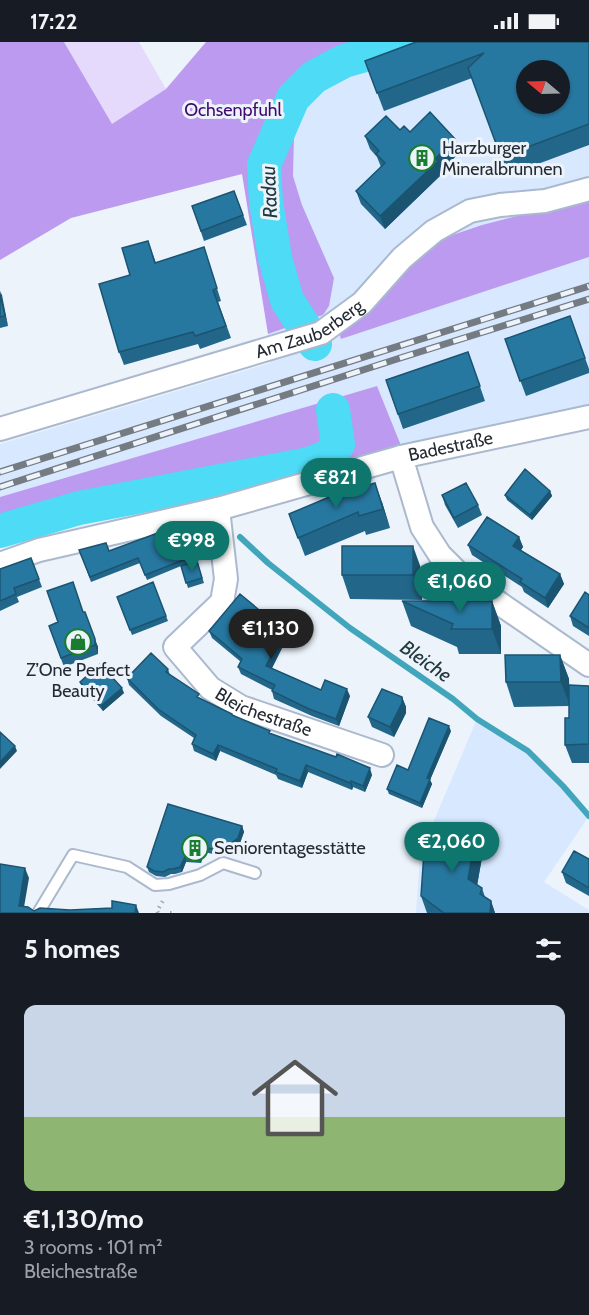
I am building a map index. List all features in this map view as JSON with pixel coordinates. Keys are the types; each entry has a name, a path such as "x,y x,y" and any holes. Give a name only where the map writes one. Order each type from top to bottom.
{"street":[{"name":"Am Zauberberg","path":"0,429 321,333 362,303 402,258 434,231 470,212 500,205 545,201 589,189"},
{"name":"Badestraße","path":"0,564 39,550 218,509 401,457 589,417"},
{"path":"401,457 422,527 440,555 464,579 589,665"},
{"name":"Bleichestraße","path":"218,509 226,579 222,602 175,647 210,688 241,707 382,755"}],"lane":[{"path":"38,913 73,855 127,867 155,885 169,884 224,863 255,873"}],"shaded area":[{"path":"64,42 139,42 166,89 112,125"},
{"path":"402,42 589,42 589,197 482,225 341,339 589,257 589,404 402,448 377,386 0,497 0,444 270,363 268,334 323,315 334,278 302,205 293,176 294,137 299,116 312,96 388,57"},
{"path":"477,719 528,751 589,816 544,882 589,910 588,913 416,913 420,854"}],"green space":[{"name":"Ochsenpfuhl","path":"0,42 64,42 112,124 166,89 206,42 402,42 388,57 312,96 299,116 294,137 293,176 302,205 334,278 329,306 323,315 268,334 242,174 71,218 0,260"},
{"path":"589,197 589,257 341,339 341,332 432,242 482,225"},
{"path":"377,386 402,448 50,525 0,542 0,497"}],"building":[{"path":"416,42 589,42 589,124 501,157 468,68 484,53 377,93 365,61"},
{"path":"430,112 455,139 435,159 438,161 380,216 356,191 385,163 376,154 379,151 365,136 386,116 400,130 404,126 410,132"},
{"path":"234,191 243,215 201,231 192,206"},
{"path":"148,241 155,263 204,247 217,288 213,290 226,326 195,336 193,332 119,352 99,284 130,275 122,248"},
{"path":"0,294 5,316 0,317"},
{"path":"570,316 585,358 520,381 505,339"},
{"path":"468,352 480,386 398,414 386,380"},
{"path":"525,469 550,491 530,515 505,495"},
{"path":"375,483 383,509 359,516 358,512 298,538 289,514 327,498"},
{"path":"466,483 478,505 454,518 442,495"},
{"path":"487,517 519,537 513,546 560,574 545,598 520,582 522,579 468,545"},
{"path":"174,527 186,559 145,575 138,558 90,577 79,550 106,543 109,551"},
{"path":"342,546 413,546 413,575 342,575"},
{"path":"31,558 39,579 14,588 16,594 0,601 0,569"},
{"path":"197,561 202,578 186,583 181,566"},
{"path":"73,582 95,639 95,645 61,658 49,626 58,622 47,591"},
{"path":"153,582 166,616 130,630 117,597"},
{"path":"585,592 589,595 589,628 570,616"},
{"path":"240,594 258,609 247,622 280,639 266,666 321,690 325,680 347,689 336,719 272,691 275,685 238,667 242,659 209,631"},
{"path":"402,601 492,601 492,629 451,629 453,624"},
{"path":"151,653 168,669 166,672 199,694 197,697 270,731 269,733 336,757 337,754 370,768 363,786 306,765 300,781 218,745 213,754 192,744 196,735 158,709 127,678"},
{"path":"505,655 560,655 561,682 506,682"},
{"path":"100,664 122,688 101,706 80,682"},
{"path":"569,685 589,686 589,744 565,745 565,718 569,718"},
{"path":"382,689 402,697 402,703 390,727 368,717"},
{"path":"429,718 449,726 427,778 430,779 420,803 387,789 397,765 408,770"},
{"path":"0,732 15,746 0,762"},
{"name":"Seniorentagesstätte","path":"168,804 242,826 238,838 220,851 203,847 199,858 185,857 180,867 163,872 154,871 147,867"},
{"path":"454,826 476,834 468,879 482,888 480,894 491,901 490,913 444,913 421,896 425,837"},
{"path":"574,851 589,859 589,888 562,872"},
{"path":"0,864 25,868 19,906 28,907 34,911 40,908 70,910 112,908 112,901 136,905 135,913 0,913"}],"waterway":[{"name":"Radau","path":"315,344 287,300 275,258 266,202 264,165 293,98 314,77 344,61 412,42"},
{"name":"Radau","path":"0,531 79,508 309,464 329,456 338,444 333,410"},
{"name":"Bleiche","path":"240,537 268,563 350,628 453,699 477,719 528,751 589,816"}],"railway":[{"path":"0,472 589,286"},
{"path":"0,487 589,299"}],"place":[{"name":"Harzburger Mineralbrunnen","path":"422,158"},
{"name":"Z’One Perfect Beauty","path":"78,642"},
{"name":"Seniorentagesstätte","path":"195,848"}]}
